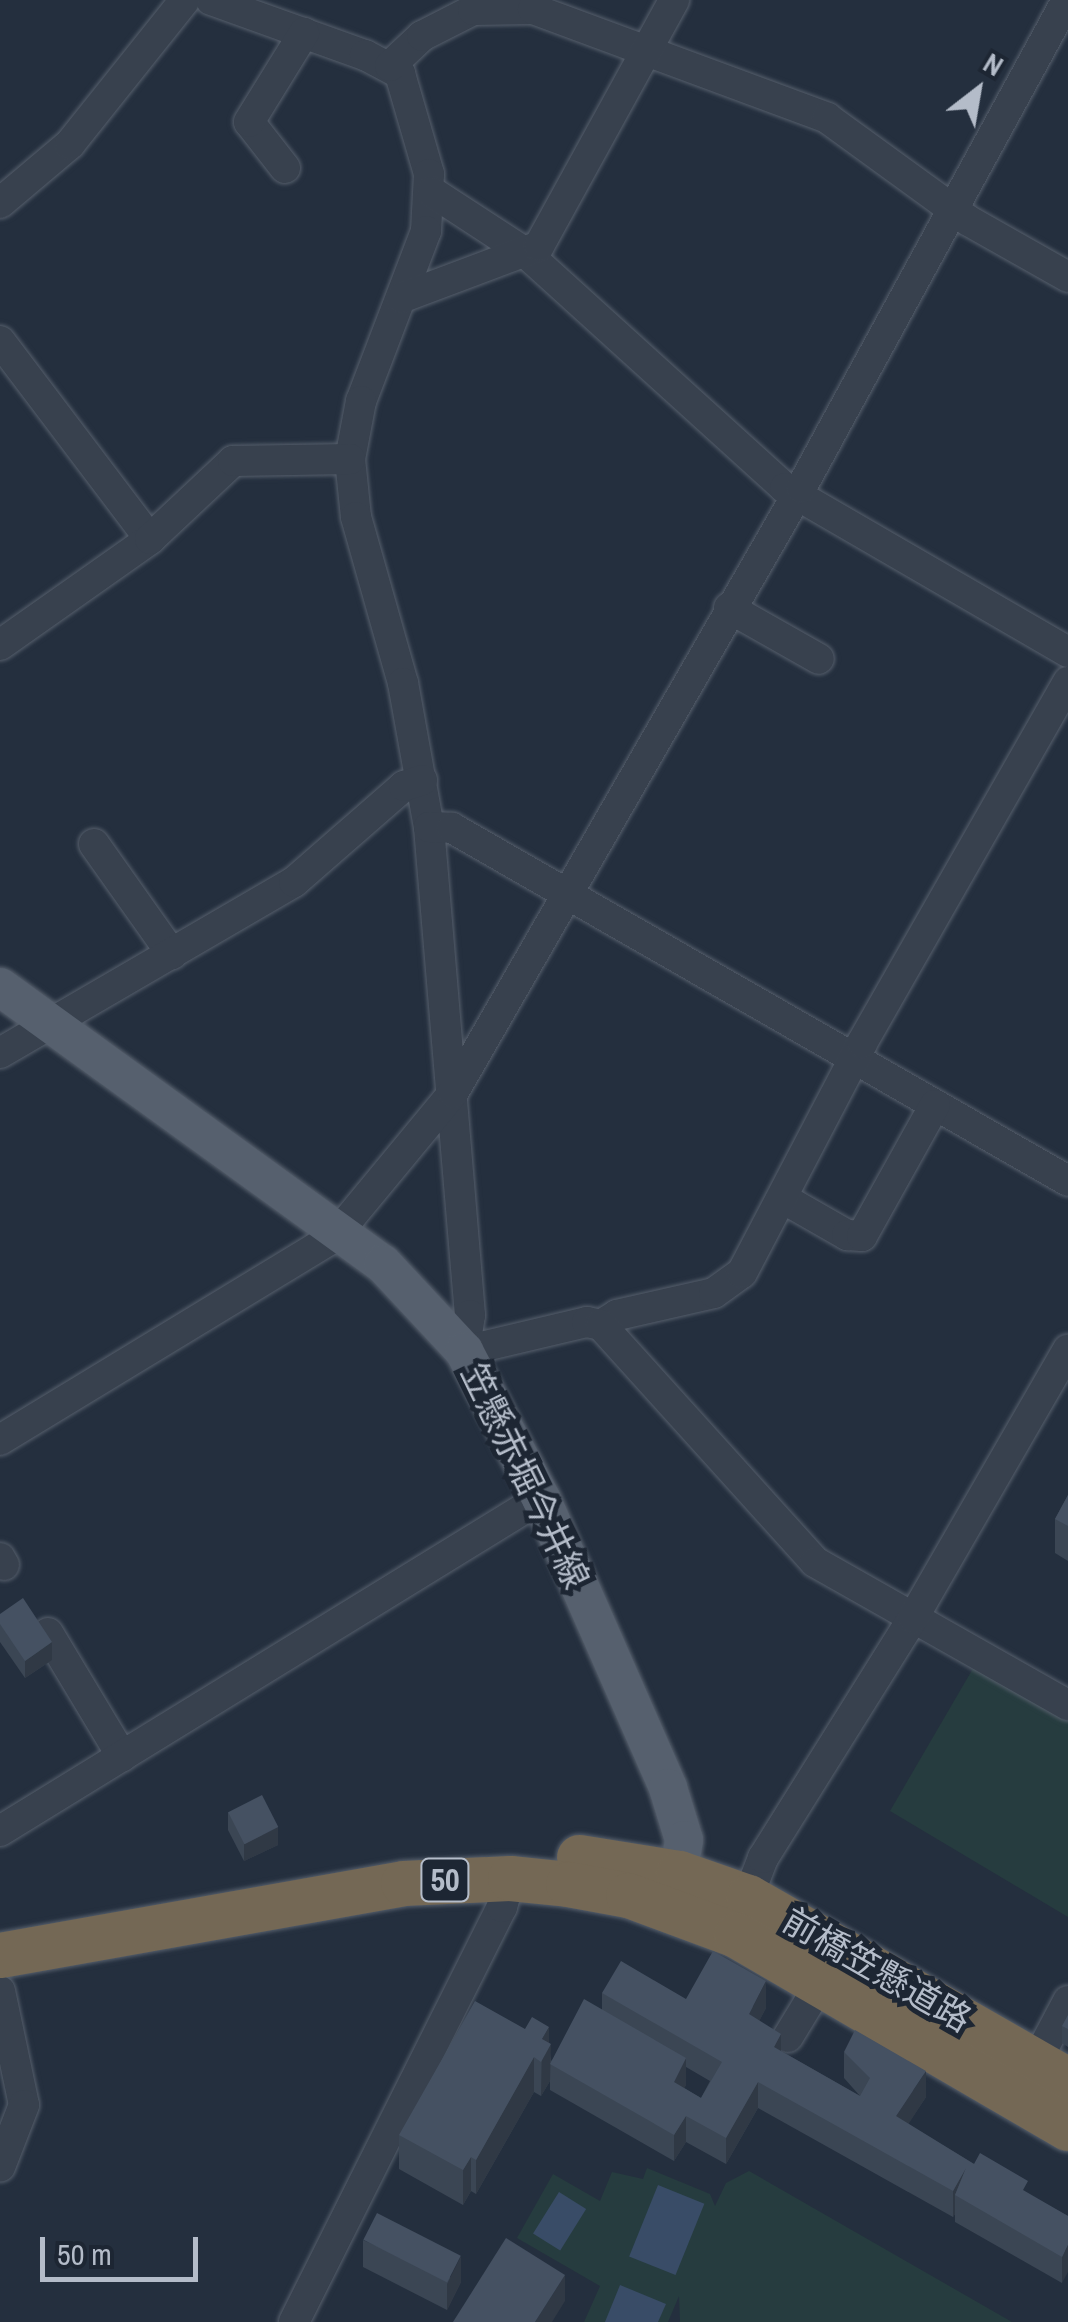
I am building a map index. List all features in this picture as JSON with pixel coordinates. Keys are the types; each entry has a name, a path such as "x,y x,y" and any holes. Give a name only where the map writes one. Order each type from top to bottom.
{"highway":[{"name":"50","path":"179,1920 296,1883 418,1856 575,1856 680,1872"},
{"name":"前橋笠懸道路","path":"680,1872 748,1897 1050,2070"},
{"name":"50","path":"0,1955 403,1883 510,1878 628,1895"},
{"name":"前橋笠懸道路","path":"628,1895 708,1922 822,1981 1068,2128"}],"main road":[{"name":"笠懸赤堀今井線","path":"0,986 340,1230 405,1284 464,1351 541,1498 668,1788 684,1840 680,1872"},
{"path":"628,1895 658,1889 680,1872 686,1893 702,1908 826,1972 916,2027 947,2057"}],"street":[{"path":"0,203 70,144 185,0"},
{"path":"210,0 390,66 406,82 432,192 426,231 361,401 350,459 356,517 404,684 429,827 470,1315 464,1351 586,1322 601,1325 730,1286 784,1200 855,1060 1068,682"},
{"path":"402,298 527,254 539,246 674,0"},
{"path":"0,1440 340,1230 453,1094 796,495 955,212 1068,0"},
{"path":"390,66 422,36 492,6 534,9 827,118 955,212 1068,277"},
{"path":"285,168 249,122 304,33"},
{"path":"432,192 527,254 796,495 1068,652"},
{"path":"0,342 150,539"},
{"path":"0,646 150,539 240,458 350,459"},
{"path":"729,608 819,659"},
{"path":"0,1054 294,882 404,786 422,780"},
{"path":"429,827 452,828 1068,1181"},
{"path":"94,844 172,954"},
{"path":"784,1200 847,1236 862,1236 935,1105"},
{"path":"601,1325 815,1562 1068,1705"},
{"path":"748,1897 763,1858 913,1618 1068,1349"},
{"path":"0,1831 541,1498"},
{"path":"48,1633 122,1756"},
{"path":"294,2322 502,1907 510,1878"},
{"path":"788,2036 822,1981"},
{"path":"0,1991 24,2104 0,2168"},
{"path":"1068,2001 1050,2070 1027,2076 1034,2096 1068,2116"}],"green space":[{"path":"975,1665 1068,1718 1068,1917 890,1811"},
{"path":"647,2168 710,2194 715,2206 726,2183 749,2171 1012,2322 680,2322 679,2296 668,2322 584,2322 600,2286 517,2238 553,2174 600,2201 612,2172 643,2179"}],"water":[{"path":"658,2185 704,2204 676,2275 629,2256"},
{"path":"559,2192 586,2209 560,2251 533,2234"},
{"path":"620,2285 666,2304 658,2322 605,2322"}],"building":[{"path":"1068,1495 1068,1526 1055,1519"},
{"path":"23,1598 52,1642 25,1661 0,1624 0,1614"},
{"path":"262,1795 278,1827 244,1844 228,1812"},
{"path":"713,1951 766,1981 749,2014 781,2034 774,2047 860,2096 870,2078 844,2052 855,2030 926,2071 896,2116 974,2164 980,2153 1028,2181 1023,2190 1068,2216 1068,2245 1062,2257 955,2195 966,2168 953,2191 758,2082 726,2138 686,2116 674,2135 550,2064 584,1999 686,2058 674,2082 701,2098 722,2062 602,1993 621,1961 686,1999"},
{"path":"475,2001 525,2029 532,2017 549,2027 542,2039 551,2044 541,2062 534,2057 476,2160 471,2157 463,2170 399,2135"},
{"path":"377,2213 461,2256 447,2282 363,2240"},
{"path":"506,2238 565,2275 535,2322 453,2322"}]}
